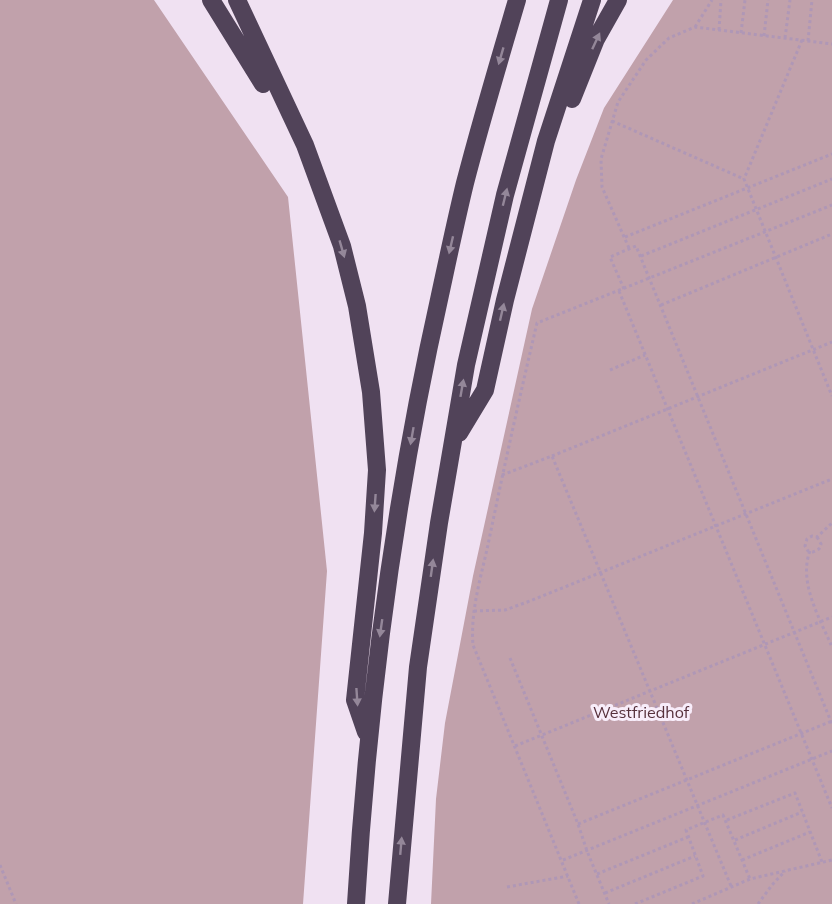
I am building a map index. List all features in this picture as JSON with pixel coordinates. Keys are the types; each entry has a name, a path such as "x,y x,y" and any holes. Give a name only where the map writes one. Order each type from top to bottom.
{"highway":[{"path":"211,0 259,74 322,194"},
{"path":"237,0 305,145 342,246 357,306 371,392 377,470 373,533 355,700 368,739"},
{"path":"356,904 375,667 397,518 426,358 465,184 517,0"},
{"path":"398,904 418,667 439,523 466,365 505,195 559,0"},
{"path":"453,445 485,390 505,300 546,141 592,0"},
{"path":"534,192 557,142 596,39 618,0"}],"path":[{"path":"695,27 712,0"},
{"path":"719,30 721,0"},
{"path":"741,33 745,0"},
{"path":"764,36 768,0"},
{"path":"785,38 790,0"},
{"path":"808,41 812,0"},
{"path":"630,248 602,187 601,159 618,102 646,60 669,38 695,27 832,44"},
{"path":"802,40 744,179 832,396"},
{"path":"612,121 744,179"},
{"path":"625,237 832,154"},
{"path":"641,256 832,178"},
{"path":"579,904 473,645 474,611 537,323 832,205"},
{"path":"661,305 832,234"},
{"path":"578,824 832,722 636,246 610,257 624,289"},
{"path":"619,291 832,808"},
{"path":"502,475 832,342"},
{"path":"610,370 645,355"},
{"path":"552,456 731,886"},
{"path":"474,611 505,610 832,478"},
{"path":"817,537 820,547 816,552 810,551 805,546 805,541 809,537 817,537 832,523"},
{"path":"810,551 805,571 821,621 832,646"},
{"path":"515,746 832,617"},
{"path":"510,658 609,904"},
{"path":"562,860 832,751"},
{"path":"727,820 795,793 822,862"},
{"path":"735,840 802,813"},
{"path":"635,904 703,876 686,830 723,815 750,879"},
{"path":"742,860 810,832"},
{"path":"597,874 688,837"},
{"path":"604,893 695,856"},
{"path":"692,904 750,879 832,860"},
{"path":"0,865 16,904"},
{"path":"758,904 787,869"},
{"path":"507,887 568,876"}],"green space":[{"path":"0,0 154,0 288,197 327,571 303,904 0,904"},
{"name":"Westfriedhof","path":"673,0 832,0 832,904 431,904 436,799 445,723 473,576 532,309 576,180 604,108"}]}
